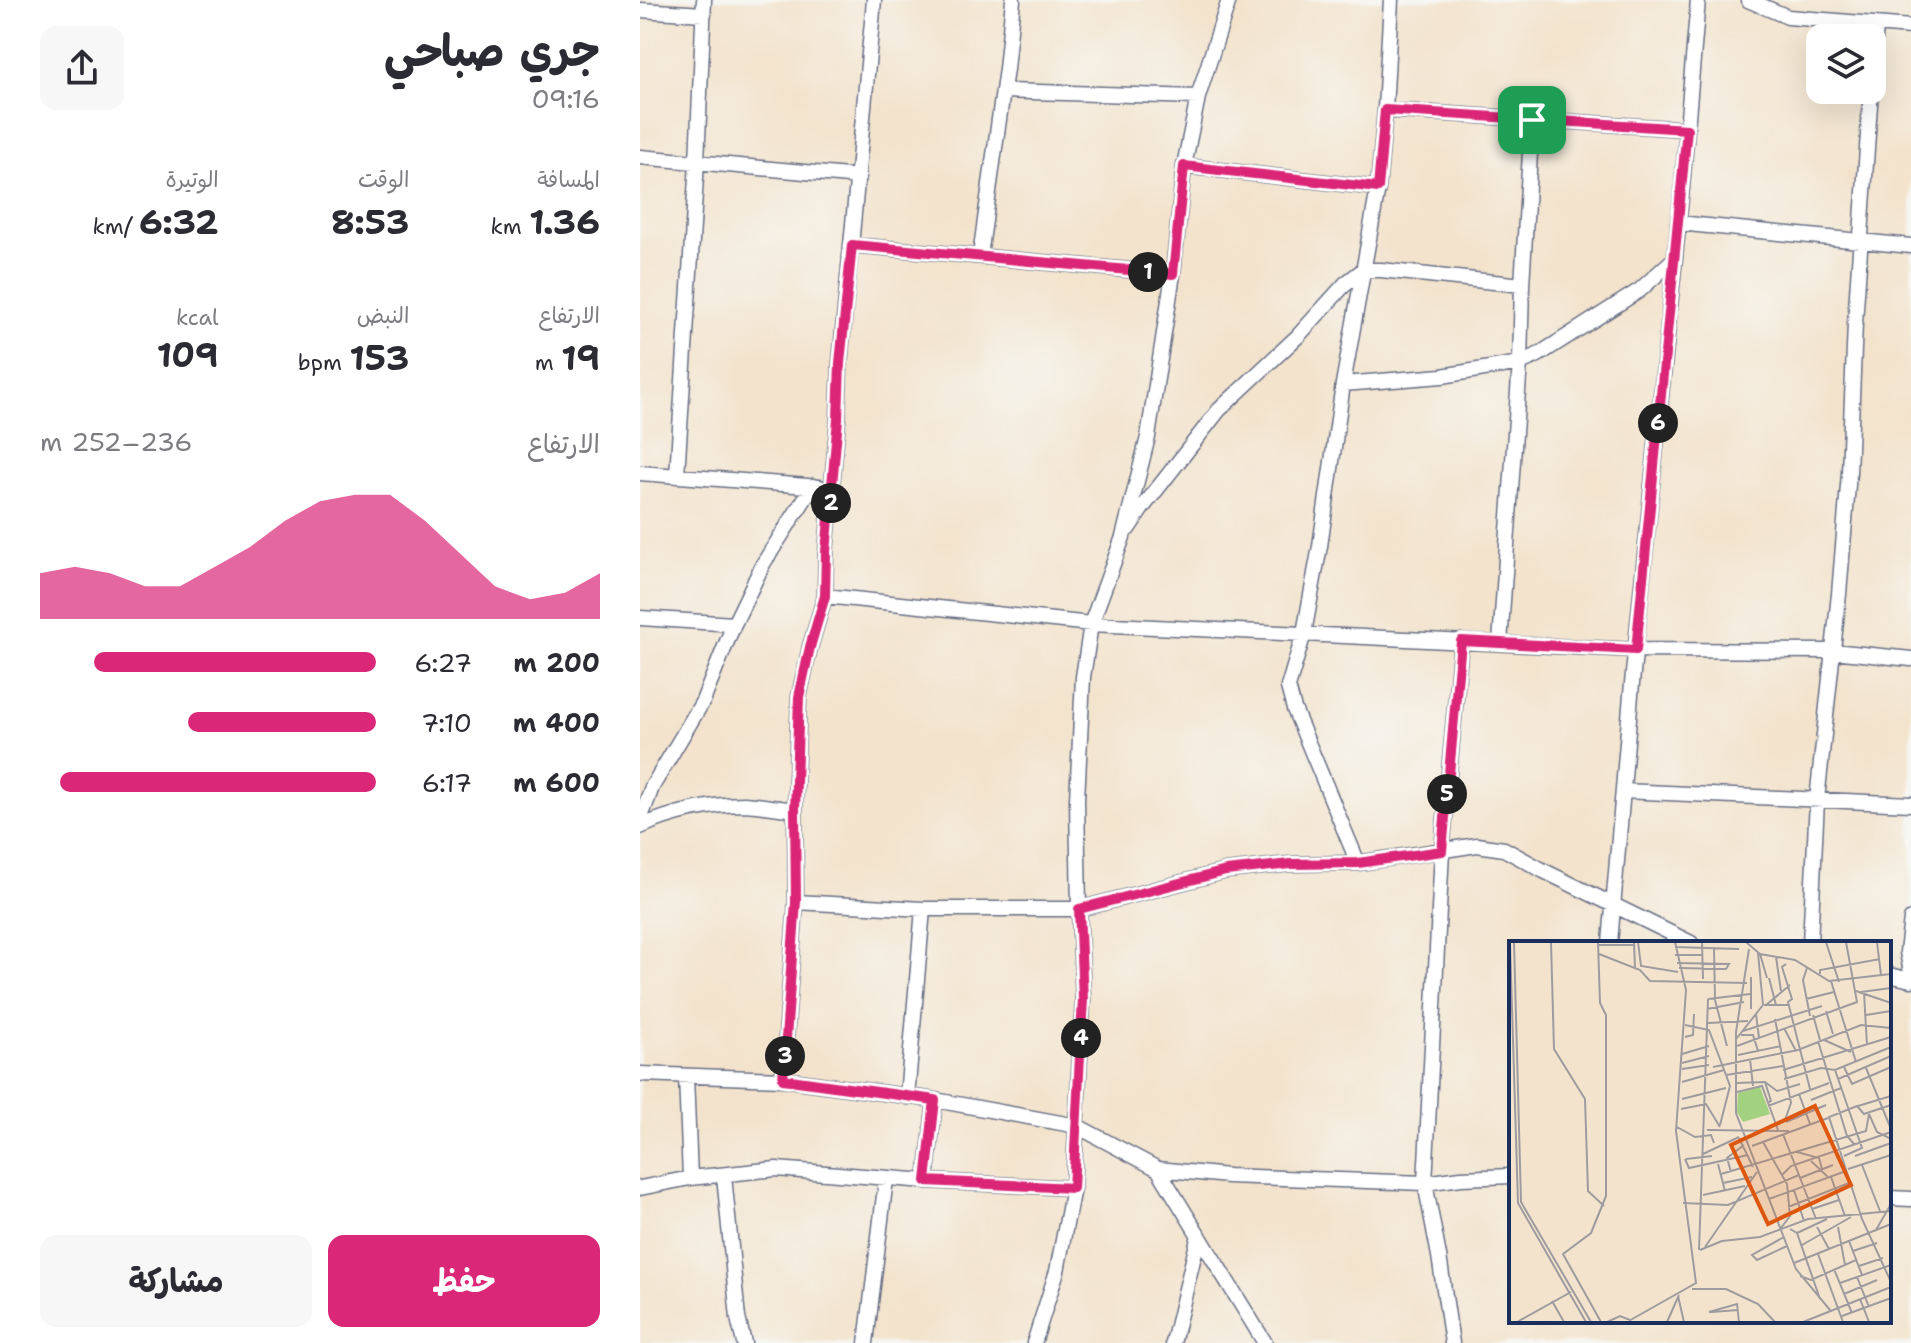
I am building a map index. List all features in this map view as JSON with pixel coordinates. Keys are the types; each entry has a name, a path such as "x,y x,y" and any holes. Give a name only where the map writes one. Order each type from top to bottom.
{"street":[{"path":"783,1079 796,902 799,697 825,596 840,363 874,0"},
{"path":"980,256 1013,0"},
{"path":"1034,1343 1057,1271 1073,1188 1083,999 1077,800 1083,677 1091,624 1123,537 1148,437 1173,274 1184,166 1198,97 1229,0"},
{"path":"1358,863 1294,709 1288,687 1304,633 1320,546 1343,384 1378,188 1391,0"},
{"path":"1610,941 1698,0"},
{"path":"1748,0 1788,17 1865,24"},
{"path":"640,10 704,7 677,475"},
{"path":"1886,26 1911,27"},
{"path":"1003,91 1198,97"},
{"path":"1810,941 1817,800 1849,473 1855,323 1870,104"},
{"path":"1385,110 1687,129"},
{"path":"1500,643 1520,363 1532,120"},
{"path":"640,157 859,177"},
{"path":"1184,166 1378,188"},
{"path":"1678,223 1911,246"},
{"path":"852,245 1173,274"},
{"path":"1343,384 1442,376 1520,363 1538,355 1640,290 1675,258"},
{"path":"1123,537 1219,410 1298,336 1346,283 1363,270 1522,285"},
{"path":"643,470 832,487"},
{"path":"640,820 652,787 703,701 734,624 763,564 813,486"},
{"path":"825,596 1091,624 1636,650 1833,651 1911,659"},
{"path":"640,618 734,624"},
{"path":"1452,1343 1425,1183 1442,851 1461,641"},
{"path":"1623,791 1911,804"},
{"path":"640,827 690,811 744,804 795,810"},
{"path":"796,902 923,909 1079,909 1226,871 1290,864 1358,863 1477,845 1504,849 1687,941"},
{"path":"907,1097 923,909"},
{"path":"1911,919 1907,952 1911,972"},
{"path":"1891,975 1911,980"},
{"path":"640,1074 783,1079 935,1100 1077,1126 1158,1169 1228,1176 1425,1183 1509,1176"},
{"path":"686,1076 690,1178"},
{"path":"926,1181 935,1100"},
{"path":"640,1188 690,1178 776,1169 886,1179 1073,1188"},
{"path":"1158,1169 1265,1343"},
{"path":"724,1176 738,1318 744,1343"},
{"path":"867,1343 886,1179"},
{"path":"1891,1198 1911,1199"},
{"path":"1173,1343 1199,1235"}],"route":[{"path":"1385,110 1532,120 1687,129 1636,650 1461,641 1442,851 1358,863 1290,864 1226,871 1079,909 1083,999 1073,1188 926,1181 935,1100 783,1079 796,902 799,697 825,596 840,363 852,245 1173,274 1184,166 1378,188 1385,110"}]}
